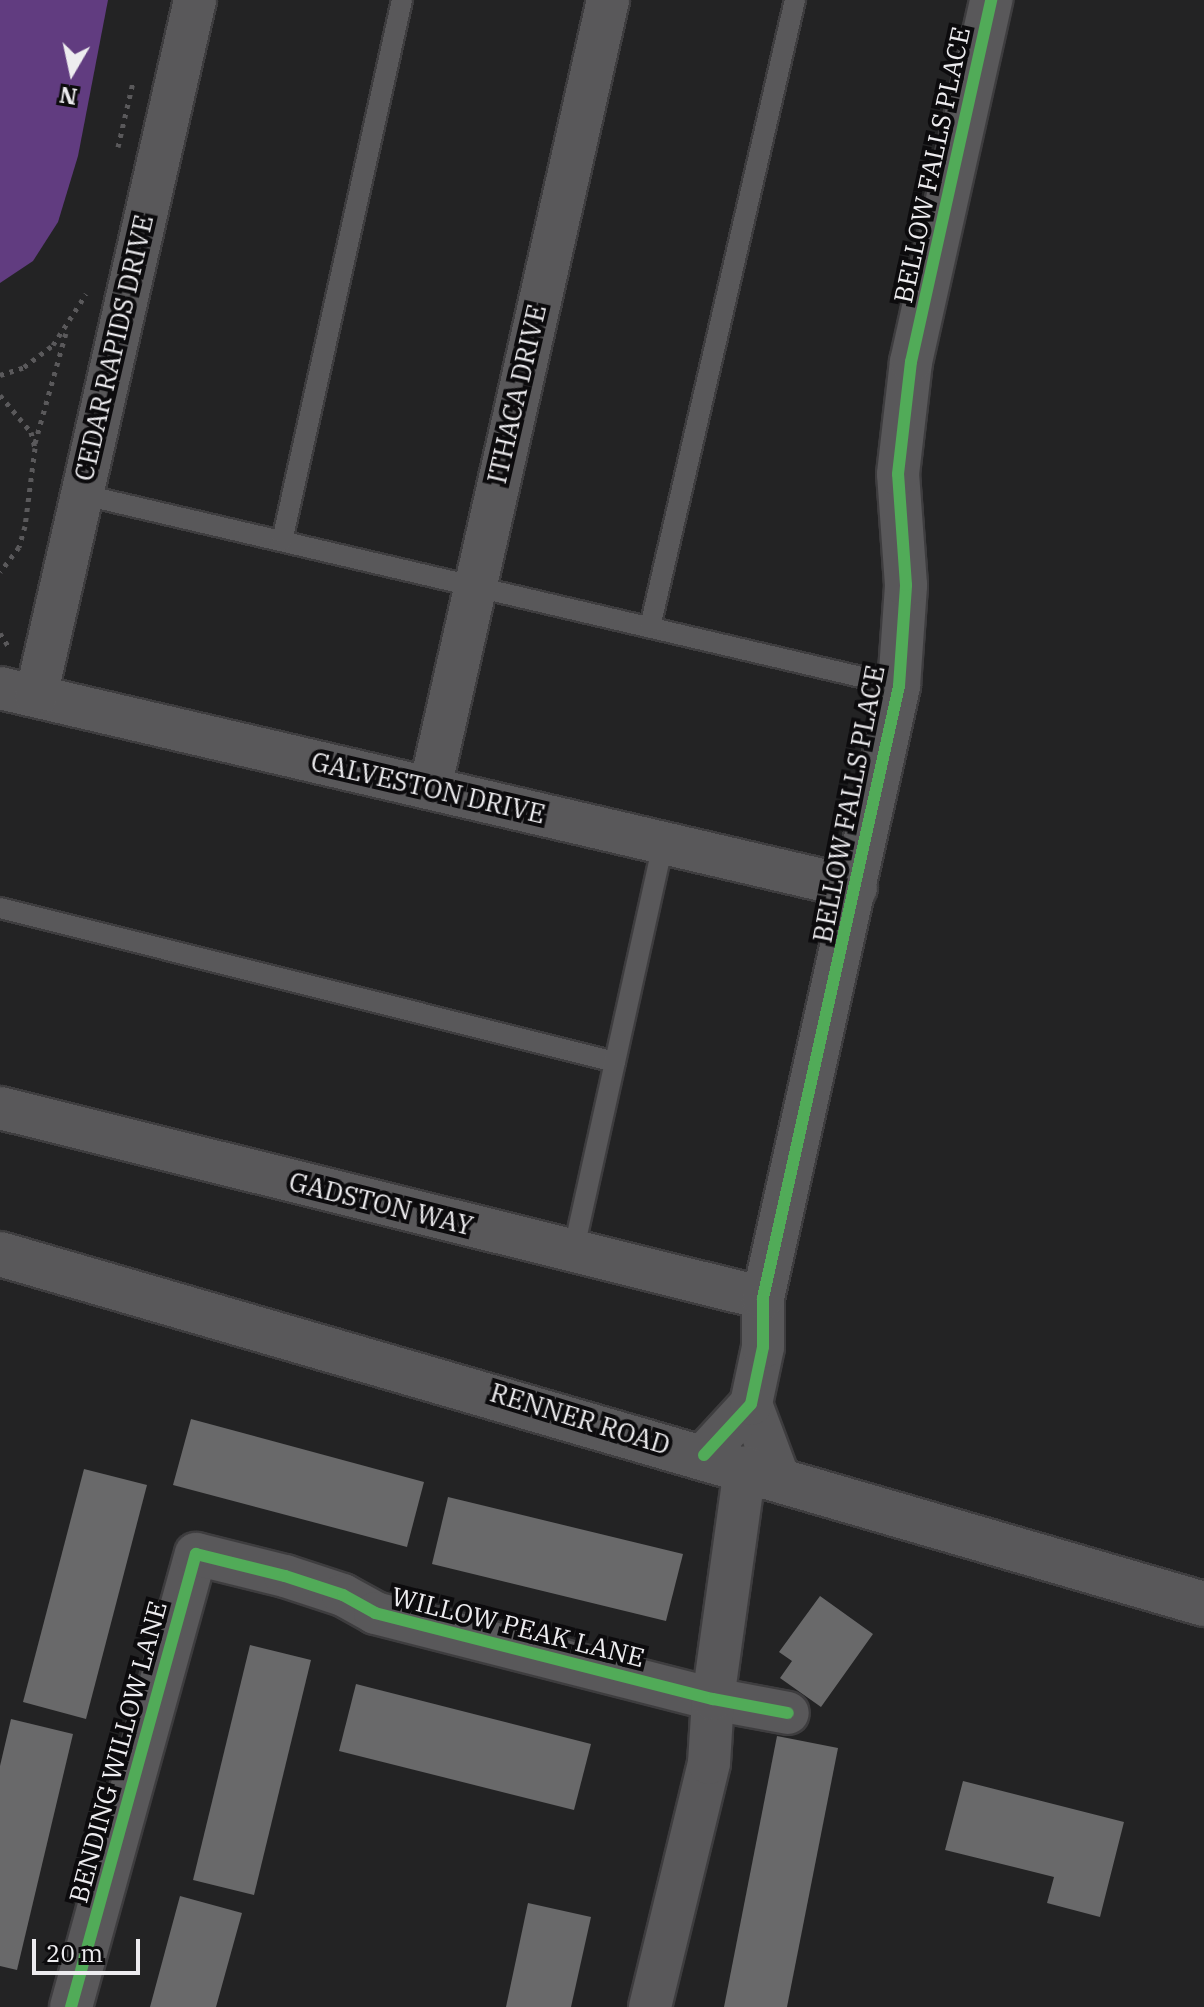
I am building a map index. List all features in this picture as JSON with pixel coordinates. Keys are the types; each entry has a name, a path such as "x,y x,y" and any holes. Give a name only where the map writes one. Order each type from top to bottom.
{"main road":[{"name":"RENNER ROAD","path":"0,1254 704,1455 1204,1604"}],"street":[{"name":"CEDAR RAPIDS DRIVE","path":"18,692 80,494 195,0"},
{"name":"ITHACA DRIVE","path":"430,788 472,586 608,0"},
{"name":"BELLOW FALLS PLACE","path":"751,1404 763,1347 763,1298 899,686 906,585 898,474 911,362 991,0"},
{"name":"GALVESTON DRIVE","path":"18,692 856,888"},
{"name":"GADSTON WAY","path":"0,1108 763,1298"},
{"path":"704,1455 751,1404"},
{"path":"650,2007 709,1763 713,1699 762,1473 751,1404"},
{"name":"WILLOW PEAK LANE","path":"196,1554 285,1576 343,1595 375,1613 713,1699 788,1713"},
{"name":"BENDING WILLOW LANE","path":"71,2007 196,1554"}],"lane":[{"path":"282,541 402,0"},
{"path":"650,627 795,0"},
{"path":"80,494 899,686"},
{"path":"573,1253 663,842"},
{"path":"0,908 615,1062"}],"path":[{"path":"117,157 135,72"},
{"path":"0,572 19,547 25,526 34,446 68,328 95,282"},
{"path":"0,375 38,358 68,328"},
{"path":"0,395 31,432 34,446"}],"shaded area":[{"path":"0,0 108,0 78,156 58,222 33,261 0,283"}],"building":[{"path":"191,1419 424,1482 407,1547 173,1485"},
{"path":"84,1469 147,1485 86,1719 23,1702"},
{"path":"448,1497 683,1554 666,1621 432,1564"},
{"path":"820,1596 873,1634 821,1707 780,1678 792,1661 779,1652"},
{"path":"250,1645 311,1660 254,1895 193,1880"},
{"path":"356,1684 591,1744 574,1810 339,1751"},
{"path":"11,1719 73,1734 17,1970 0,1966 0,1766"},
{"path":"777,1736 838,1748 787,2007 724,2007"},
{"path":"963,1781 1124,1822 1100,1917 1047,1903 1054,1877 945,1850"},
{"path":"180,1896 242,1913 216,2007 150,2007"},
{"path":"528,1903 591,1917 571,2007 506,2007"}],"cycle path":[{"path":"704,1455 751,1404 763,1347 763,1298 899,686 906,585 898,474 911,362 991,0"},
{"path":"71,2007 196,1554 285,1576 343,1595 375,1613 713,1699 788,1713"}]}
